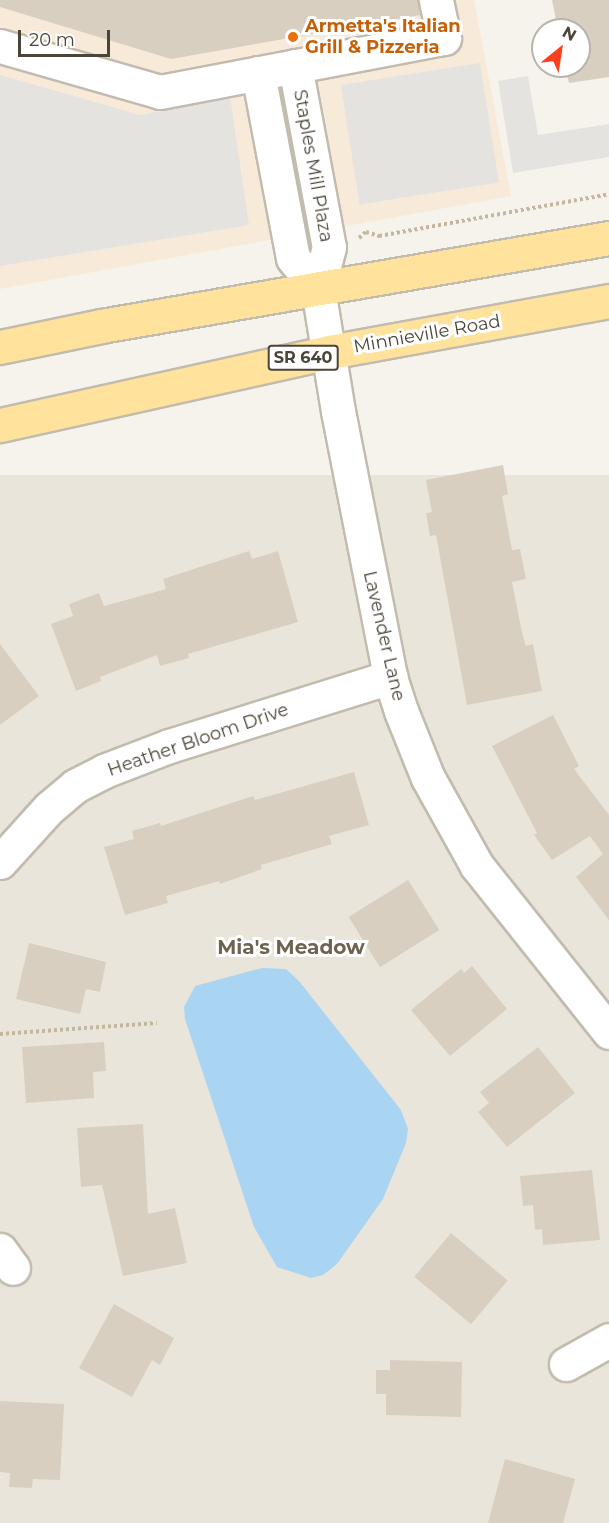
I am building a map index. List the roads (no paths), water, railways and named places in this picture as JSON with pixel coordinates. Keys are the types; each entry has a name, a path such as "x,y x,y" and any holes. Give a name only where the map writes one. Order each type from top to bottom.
{"main road":[{"path":"0,347 102,326 609,238"},
{"name":"Minnieville Road","path":"0,425 329,352 609,301"}],"street":[{"name":"Staples Mill Plaza","path":"0,46 160,92 444,38 436,0"},
{"name":"Staples Mill Plaza","path":"295,66 329,247 318,289"},
{"name":"Staples Mill Plaza","path":"258,73 293,258 318,289"},
{"name":"Lavender Lane","path":"318,289 359,523 390,677 428,778 477,866 609,1032"},
{"name":"Heather Bloom Drive","path":"0,862 21,836 55,802 75,786 104,771 169,746 390,677"},
{"path":"566,1364 609,1340"}],"water":[{"path":"262,968 286,969 299,981 401,1110 408,1129 406,1143 383,1199 337,1264 323,1275 311,1278 277,1267 254,1227 185,1019 184,1007 195,986"}],"place":[{"name":"Armetta's Italian Grill & Pizzeria","path":"293,37"}],"district":[{"name":"Mia's Meadow","path":"291,947"}]}
